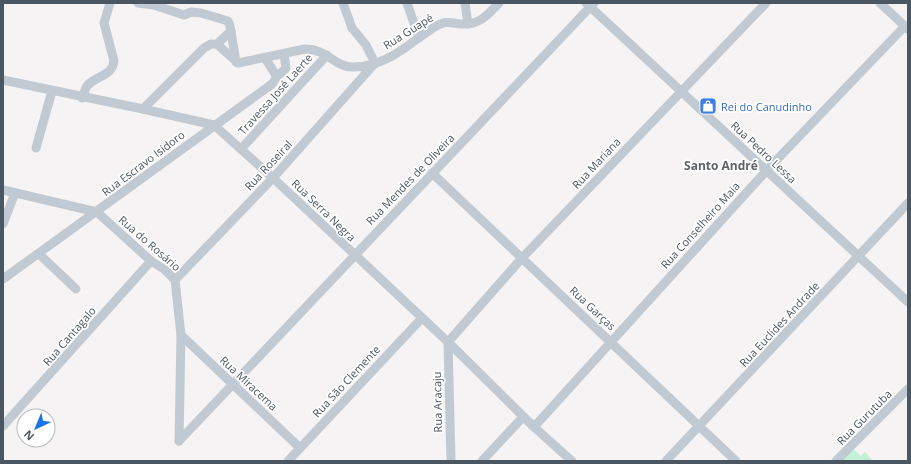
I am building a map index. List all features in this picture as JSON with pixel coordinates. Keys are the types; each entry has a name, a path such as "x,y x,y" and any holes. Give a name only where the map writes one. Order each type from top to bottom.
{"street":[{"path":"82,98 88,85 110,72 114,67 114,61 104,23 110,3"},
{"path":"138,3 154,5 184,14 191,12 228,21 236,62"},
{"path":"191,12 195,3"},
{"path":"343,3 352,28 366,45 375,63"},
{"path":"407,3 419,38"},
{"path":"465,3 468,24"},
{"name":"Rua Guapé","path":"236,62 240,63 305,49 314,49 348,67 356,68 375,63 399,53 419,38 444,23 468,24 480,22 499,3"},
{"name":"Rua Mariana","path":"448,342 522,258 680,90 766,3"},
{"path":"880,3 906,28"},
{"name":"Rua Pedro Lessa","path":"590,4 680,90 908,302"},
{"name":"Rua Mendes de Oliveira","path":"179,441 235,385 354,255 590,4"},
{"name":"Rua Conselheiro Maia","path":"534,427 767,170 906,28"},
{"path":"143,109 204,48 211,44 216,44 231,31"},
{"path":"216,44 236,62"},
{"name":"Rua Escravo Isidoro","path":"3,279 272,84 276,77 286,68 284,54"},
{"name":"Travessa José Laerte","path":"241,149 327,55"},
{"path":"265,58 276,77"},
{"name":"Rua Roseiral","path":"175,280 273,178 375,63"},
{"name":"Rua Serra Negra","path":"3,80 214,125 273,178 448,342 523,417 572,461"},
{"path":"36,148 52,91"},
{"name":"Rua Garças","path":"432,173 736,461"},
{"name":"Rua do Rosário","path":"3,190 97,212 151,261 164,269 175,280 181,335 179,441"},
{"path":"3,224 15,193"},
{"name":"Rua Euclides Andrade","path":"666,461 859,257 908,202"},
{"path":"39,254 76,289"},
{"name":"Rua Cantagalo","path":"4,425 151,261"},
{"name":"Rua São Clemente","path":"288,461 422,318"},
{"name":"Rua Miracema","path":"181,335 300,448"},
{"name":"Rua Aracaju","path":"448,342 451,461"},
{"name":"Rua Gurutuba","path":"836,461 906,395"},
{"path":"482,461 523,417"}],"green space":[{"path":"850,446 861,456 865,452 873,461 836,461"}],"place":[{"name":"Rei do Canudinho","path":"708,106"}],"district":[{"name":"Santo André","path":"721,165"}]}
